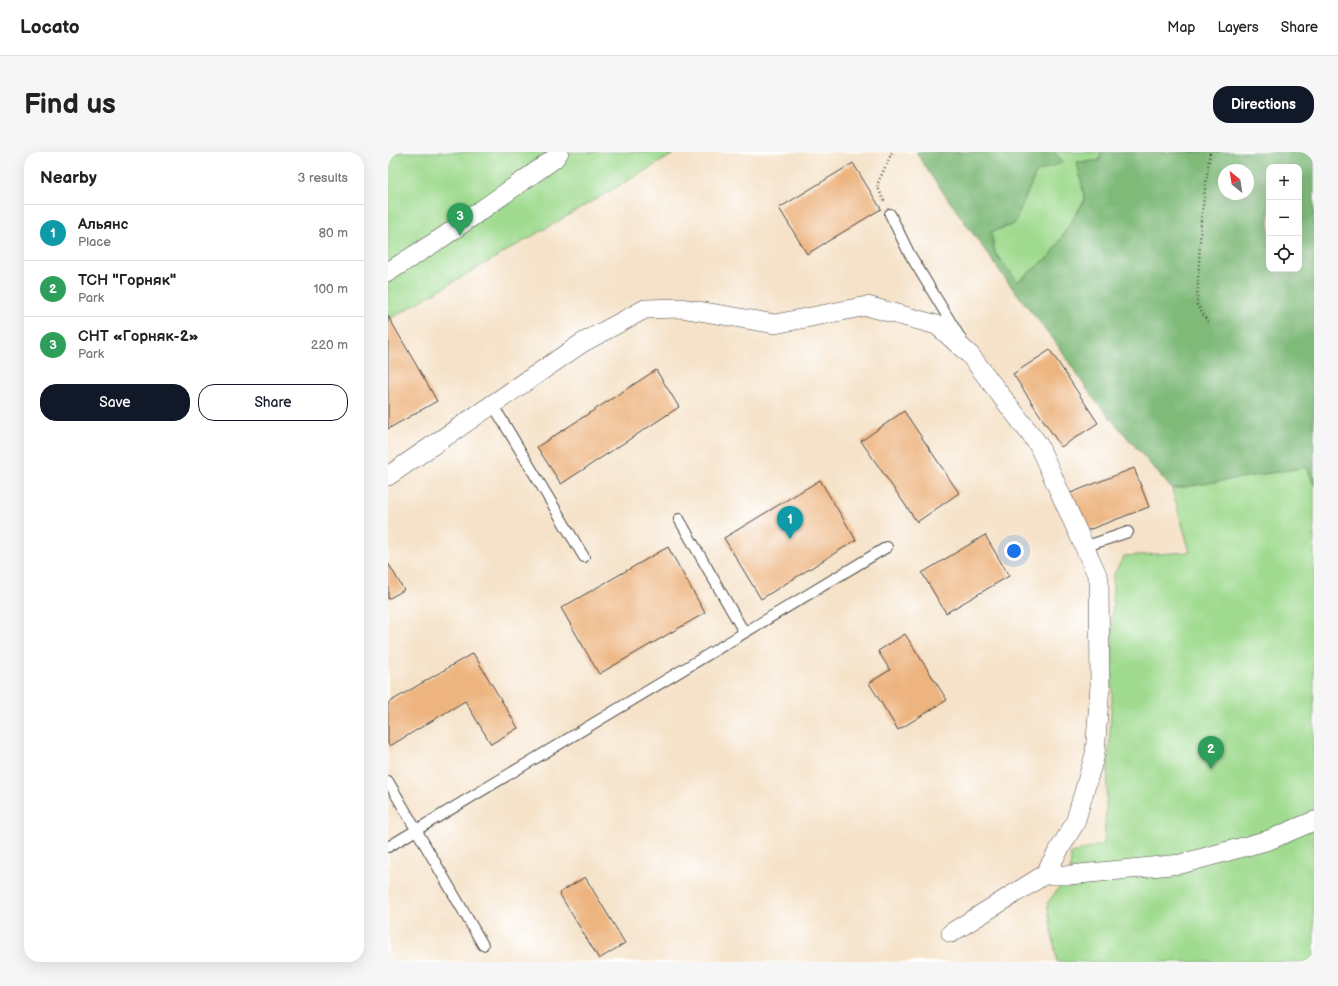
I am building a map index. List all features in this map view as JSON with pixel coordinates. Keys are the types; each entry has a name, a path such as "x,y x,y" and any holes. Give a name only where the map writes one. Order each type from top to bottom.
{"street":[{"path":"388,272 443,237 554,159 559,152"},
{"path":"388,476 582,343 645,309 681,308 775,324 867,306 937,325 970,355 1038,444 1099,579 1100,685 1096,754 1075,823 1044,875 951,933"},
{"path":"1044,875 1070,875 1181,864 1269,840 1314,821"}],"lane":[{"path":"890,214 909,254 970,355"},
{"path":"493,405 584,557"},
{"path":"679,519 744,632"},
{"path":"1084,547 1128,532"},
{"path":"388,847 887,547"},
{"path":"388,780 483,945"}],"path":[{"path":"890,214 877,185 892,152"},
{"path":"1208,322 1197,305 1201,220 1210,152"}],"green space":[{"path":"388,152 677,152 388,320"},
{"path":"916,152 1054,152 1063,162 1036,173 1014,224 991,232 995,253 1018,282 1051,255 1085,200 1077,162 1099,161 1101,152 1314,152 1314,485 1307,467 1172,489 1093,398 1054,340 1010,285 930,174"},
{"path":"1054,152 1101,152 1099,161 1078,162 1085,199 1051,255 1017,282 995,253 991,232 1014,224 1036,173 1063,162"},
{"path":"1307,467 1314,485 1314,962 1057,962 1047,903 1070,875 1071,853 1104,844 1112,694 1113,576 1124,556 1190,552 1172,489"}],"building":[{"path":"853,163 881,209 807,254 779,208"},
{"path":"388,316 437,401 388,429"},
{"path":"1050,350 1098,423 1061,447 1013,374"},
{"path":"656,370 679,407 561,484 537,447"},
{"path":"904,411 959,493 917,522 861,441"},
{"path":"1134,468 1149,507 1083,532 1068,494"},
{"path":"820,480 856,540 761,599 724,538"},
{"path":"985,535 1009,576 946,613 922,573"},
{"path":"668,547 705,613 599,674 561,608"},
{"path":"388,563 404,590 388,599"},
{"path":"905,634 947,700 898,730 869,683 890,670 878,651"},
{"path":"473,653 518,728 491,744 465,701 390,746 388,743 388,703"},
{"path":"585,877 625,943 599,959 559,893"}],"place":[{"name":"СНТ «Горняк-2»","path":"460,236"},
{"name":"Альянс","path":"790,539"},
{"name":"ТСН \"Горняк\"","path":"1211,769"}]}
